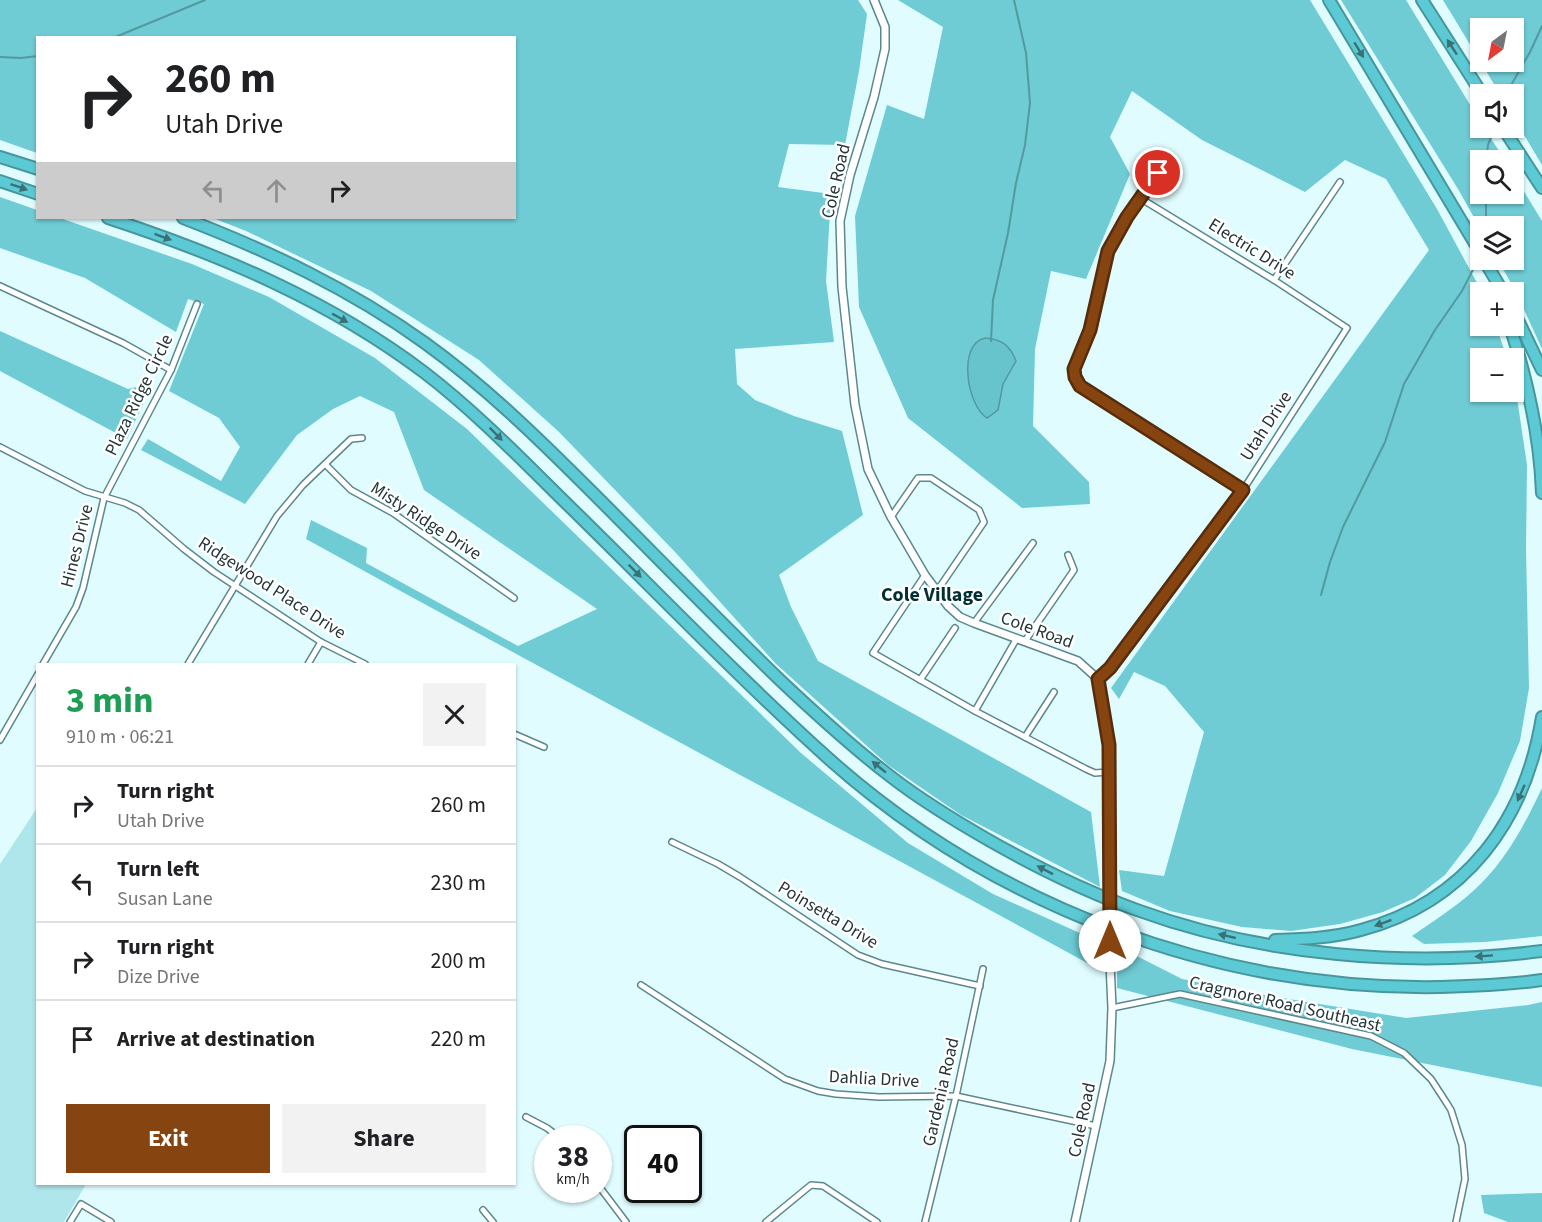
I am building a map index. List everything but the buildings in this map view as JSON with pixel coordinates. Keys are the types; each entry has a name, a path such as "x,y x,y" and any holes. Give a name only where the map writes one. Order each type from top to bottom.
{"highway":[{"path":"1329,0 1470,234"},
{"path":"1422,0 1476,84"},
{"path":"1510,138 1542,188"},
{"path":"0,156 36,168"},
{"path":"0,181 36,193"},
{"path":"111,219 217,256 289,288 360,328 425,373 485,423 773,707 832,761 892,810 947,847 1023,891 1096,923 1170,950 1280,975 1331,983 1413,988 1468,987 1542,980"},
{"path":"186,219 248,243 310,272 369,306 426,344 479,385 529,430 779,678 834,729 892,777 953,820 1017,856 1088,891 1138,910 1191,927 1253,942 1342,955 1406,958 1469,957 1542,951"},
{"path":"1524,333 1542,370"},
{"path":"1513,336 1530,399 1540,461 1542,493"},
{"path":"1253,942 1321,938 1361,931 1402,915 1437,896 1481,855 1512,812 1534,757 1542,717"}],"street":[{"name":"Cole Road","path":"874,0 885,27 885,49 874,97 842,206 839,240 846,337 864,454 874,484 893,514 925,575 948,606 960,617 974,623 1078,661 1098,679 1109,745 1112,1008 1110,1061 1075,1222"},
{"path":"1158,173 1108,251 1090,330 1074,369 1075,377 1080,386 1243,490"},
{"path":"1274,280 1340,182"},
{"name":"Electric Drive","path":"1140,198 1274,280 1347,328"},
{"path":"0,286 112,338 171,370"},
{"name":"Plaza Ridge Circle","path":"105,498 171,370 197,304"},
{"name":"Utah Drive","path":"1098,679 1110,668 1243,490 1347,328"},
{"path":"189,663 277,516 303,485 351,439 362,438"},
{"name":"Ridgewood Place Drive","path":"0,447 85,491 125,503 139,510 200,562 321,642 363,663"},
{"name":"Misty Ridge Drive","path":"325,464 351,490 393,513 514,598"},
{"path":"893,514 918,478 931,478 979,510 984,522 937,591"},
{"name":"Hines Drive","path":"44,663 76,607 83,588 105,498"},
{"path":"974,623 1033,543"},
{"path":"975,711 1019,640 1074,570 1068,555"},
{"path":"925,575 873,653 975,711 1095,773 1108,772"},
{"path":"920,680 955,628"},
{"path":"309,663 321,642"},
{"path":"0,740 36,677"},
{"path":"1025,736 1054,692"},
{"path":"516,735 544,747"},
{"name":"Poinsetta Drive","path":"672,842 733,873 858,955 882,964 980,986"},
{"name":"Gardenia Road","path":"925,1222 956,1096 983,969"},
{"name":"Dahlia Drive","path":"641,985 785,1078 818,1091 879,1096 956,1096 1096,1126"},
{"name":"Cragmore Road Southeast","path":"1112,1008 1180,994 1371,1036 1404,1053 1431,1079 1446,1102 1451,1110 1462,1145 1465,1179 1456,1222"},
{"path":"526,1117 541,1125"},
{"path":"766,1222 811,1185 823,1186 877,1222"},
{"path":"612,1203 626,1222"},
{"path":"70,1222 81,1204 111,1222"},
{"path":"483,1210 493,1222"}],"shaded area":[{"path":"0,0 858,0 867,14 845,145 789,144 778,187 831,194 826,281 834,342 735,349 737,384 755,400 794,416 842,431 863,515 779,575 791,607 818,661 1091,812 1100,887 961,815 888,765 775,663 676,553 559,432 479,360 371,291 246,231 216,219 516,219 516,36 36,36 36,153 0,140"},
{"path":"898,0 1310,0 1437,209 1477,282 1470,282 1470,336 1499,336 1504,348 1470,348 1470,402 1518,402 1527,465 1529,688 1520,741 1498,793 1471,841 1445,875 1415,898 1383,912 1340,924 1291,931 1242,927 1170,911 1122,891 1119,870 1164,876 1204,732 1165,686 1134,672 1119,699 1111,688 1429,250 1386,179 1345,160 1305,192 1202,140 1132,91 1110,137 1130,174 1086,279 1051,271 1035,349 1033,426 1089,482 1090,504 1022,508 908,418 859,307 855,216 887,105 924,119 943,27"},
{"path":"1341,0 1406,0 1470,105 1470,138 1491,138 1498,150 1470,150 1470,204 1524,204 1524,191 1542,221 1542,349 1524,310 1524,282 1510,282 1504,270 1524,270 1524,216 1473,216"},
{"path":"1443,0 1542,0 1542,165 1524,135 1524,84 1494,84 1487,72 1524,72 1524,18 1470,18 1470,45"},
{"path":"0,197 36,210 36,219 63,219 192,264 269,297 375,358 467,429 801,753 908,843 993,894 1104,944 1098,969 306,539 311,520 367,548 366,563 518,646 597,609 424,490 394,412 360,396 333,409 297,435 245,504 141,450 148,439 221,481 240,447 219,418 169,391 204,304 188,299 176,332 85,278 0,248"},
{"path":"0,331 128,389 153,383 127,439 0,371"},
{"path":"985,338 1004,344 1016,361 1003,384 998,410 987,418 974,401 968,376 971,351 976,343"},
{"path":"1542,788 1542,936 1485,942 1424,944 1412,936 1465,898 1494,869 1520,830"},
{"path":"36,810 36,1185 85,1185 64,1222 0,1222 0,864"},
{"path":"1117,946 1182,979 1406,1018 1542,1002 1542,1087 1352,1049 1117,988"},
{"path":"1542,1193 1542,1222 1508,1222 1484,1213 1481,1195"}],"waterway":[{"path":"118,36 205,0"},
{"path":"991,341 993,300 1025,145 1030,103 1026,53 1014,0"},
{"path":"1512,84 1542,26"},
{"path":"0,57 36,56"},
{"path":"1487,150 1491,138"},
{"path":"1486,204 1486,216"},
{"path":"1321,595 1343,527 1385,442 1404,384 1473,270"}],"district":[{"name":"Cole Village","path":"932,595"}],"route":[{"path":"1110,941 1109,745 1098,679 1110,668 1243,490 1080,386 1075,377 1074,369 1090,330 1108,251 1127,217 1158,173"}]}
